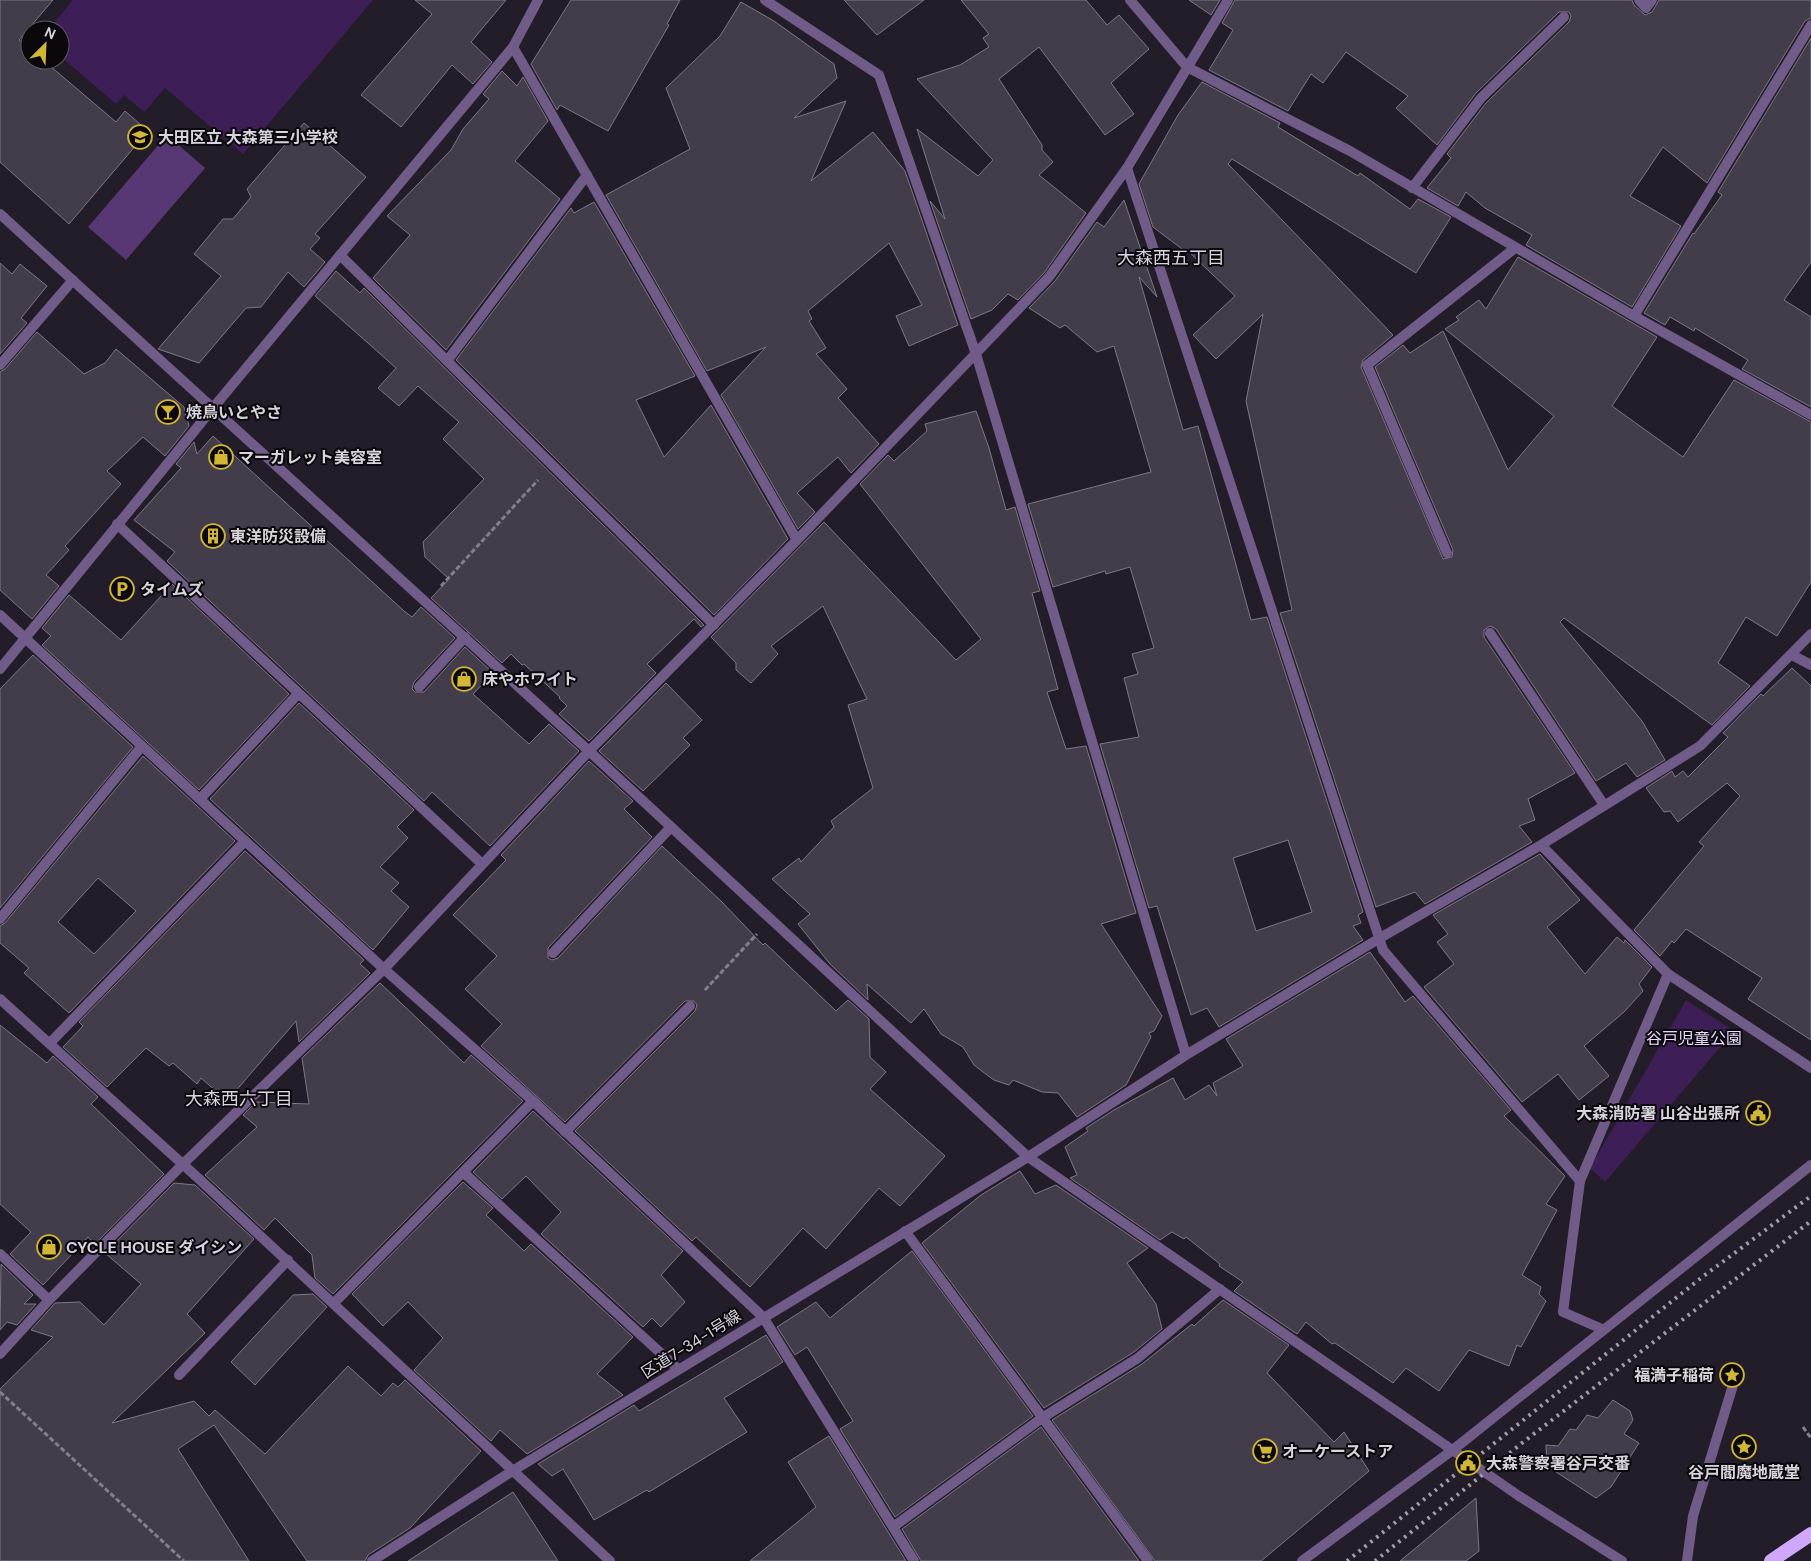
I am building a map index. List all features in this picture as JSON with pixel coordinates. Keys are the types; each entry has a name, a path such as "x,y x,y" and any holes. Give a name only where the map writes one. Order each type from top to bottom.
{"highway":[{"path":"1771,1561 1811,1534"}],"street":[{"path":"0,669 212,408 513,47 538,0"},
{"path":"766,0 879,75 976,354 1186,1055"},
{"path":"1130,0 1187,67 1350,151 1515,248 1811,415"},
{"path":"0,1354 49,1300 184,1164 384,969 481,863 714,625 1049,277 1127,168 1228,0"},
{"path":"1638,0 1646,8 1652,0"},
{"path":"1412,188 1481,98 1564,17"},
{"path":"1634,316 1811,25"},
{"path":"513,47 796,540"},
{"path":"1127,168 1383,950 1580,1181"},
{"path":"447,361 587,175"},
{"path":"0,214 465,637 1028,1157 1454,1449 1519,1496 1622,1561"},
{"path":"1447,554 1367,366 1515,248"},
{"path":"340,255 714,625"},
{"path":"0,365 73,280"},
{"path":"117,524 481,863"},
{"path":"0,615 384,969 533,1101 763,1317 914,1561"},
{"path":"1490,633 1604,805"},
{"name":"区道7-34-1号線","path":"372,1561 514,1470 678,1369 1028,1157 1186,1055 1541,844 1700,746 1811,634"},
{"path":"419,687 465,637"},
{"path":"1792,655 1811,664"},
{"path":"200,799 298,694"},
{"path":"0,919 142,746"},
{"path":"553,953 671,827"},
{"path":"50,1043 245,840"},
{"path":"1541,844 1668,974 1811,1068"},
{"path":"1602,1329 1562,1312 1580,1181 1668,974"},
{"path":"0,998 184,1164 610,1561"},
{"path":"565,1132 690,1006"},
{"path":"334,1303 533,1101"},
{"path":"1302,1561 1454,1449 1602,1329 1811,1165"},
{"path":"463,1172 678,1369"},
{"path":"905,1231 1148,1561"},
{"path":"0,1254 49,1300"},
{"path":"179,1375 288,1260"},
{"path":"893,1527 1042,1418 1138,1358 1220,1289"},
{"path":"1687,1561 1693,1516 1734,1382"}],"path":[{"path":"426,602 552,465"},
{"path":"690,1006 771,919"},
{"path":"0,1392 184,1561"},
{"path":"1803,1427 1811,1438"}],"green space":[{"path":"73,0 373,0 243,154 165,88 144,112 124,95 116,104 70,65 70,20 56,20"},
{"name":"谷戸児童公園","path":"1686,1000 1734,1031 1605,1182 1590,1168"}],"shaded area":[{"path":"167,135 205,168 126,260 88,227"}],"building":[{"path":"0,0 53,0 36,20 20,20 20,70 55,70 116,122 125,111 148,131 69,224 0,162"},
{"path":"415,0 506,0 471,42 492,62 473,84 452,65 401,127 361,95 432,14"},
{"path":"571,0 680,0 667,24 669,25 608,131 560,105 557,110 531,64"},
{"path":"844,0 924,0 877,35"},
{"path":"961,0 1086,0 1107,25 1119,15 1149,49 1111,83 1134,114 1105,135 1039,47 999,79 1042,145 1042,150 1053,162 1039,175 1086,213 1044,273 1018,300 1008,294 992,310 971,319 930,201 945,219 917,129 978,176 993,160 917,79 960,65 989,47 983,38 989,34"},
{"path":"1189,0 1220,0 1211,15"},
{"path":"1235,0 1632,0 1634,5 1645,15 1652,12 1659,0 1811,0 1811,18 1805,21 1707,183 1663,147 1630,196 1681,226 1632,307 1526,245 1532,235 1485,208 1466,192 1458,206 1427,188 1451,158 1447,154 1486,103 1569,22 1571,16 1569,12 1559,12 1476,93 1437,145 1396,108 1408,96 1346,52 1323,83 1311,74 1288,111 1209,70 1233,30 1222,23"},
{"path":"741,2 774,21 834,64 837,78 794,118 846,101 811,181 873,132 905,171 958,325 909,346 896,316 922,305 889,243 808,311 812,319 809,321 826,348 816,354 847,389 838,398 879,444 851,473 838,457 797,493 815,512 798,529 721,395 766,347 707,371 606,195 690,149 666,88 720,36"},
{"path":"1811,38 1811,262 1784,300 1811,317 1811,407 1742,369 1748,360 1695,328 1694,331 1670,317 1665,325 1644,313 1693,233 1722,195 1718,192"},
{"path":"502,71 517,86 523,77 548,121 515,161 560,199 446,350 373,278 410,235 387,216 451,150 463,129 489,99 483,94"},
{"path":"1202,82 1280,123 1278,127 1358,176 1360,173 1410,209 1418,199 1451,217 1416,273 1232,159 1228,164 1393,335 1363,360 1361,367 1443,559 1452,557 1453,550 1375,367 1403,345 1410,353 1443,331 1508,470 1554,416 1445,329 1459,320 1456,317 1479,300 1486,309 1518,257 1657,337 1612,406 1683,457 1734,380 1811,422 1811,582 1777,636 1746,617 1718,663 1750,686 1712,725 1564,618 1560,622 1642,721 1665,760 1637,777 1626,763 1596,781 1496,629 1490,626 1484,630 1484,637 1575,773 1528,799 1535,820 1519,826 1532,842 1425,904 1415,892 1376,907 1280,613 1292,610 1246,401 1263,314 1216,359 1193,335 1235,296 1187,250 1186,252 1153,227 1139,184 1178,115"},
{"path":"304,123 366,177 315,234 320,238 310,249 325,262 304,287 288,272 261,307 246,308 199,363 158,349 221,276 194,254 223,219 233,219 251,197 247,189"},
{"path":"1124,200 1157,297 1139,277 1183,430 1198,426 1251,620 1267,617 1363,912 1358,915 1361,923 1353,926 1363,940 1219,1027 1207,1008 1191,1015 1157,906 1149,908 1100,744 1139,737 1124,678 1138,674 1132,654 1154,648 1130,567 1106,574 1105,571 1053,587 1028,504 1151,472 1114,346 1097,352 1065,325 1060,328 1029,308 1055,281 1097,222 1104,227","holes":["1288,840 1312,912 1256,931 1233,858"]},
{"path":"594,202 695,376 636,400 664,457 711,405 788,539 714,615 456,360 571,208 574,213"},
{"path":"0,263 12,274 20,264 47,286 21,318 27,323 0,354"},
{"path":"336,271 360,293 364,288 704,625 701,627 694,619 647,664 656,673 589,741 559,714 567,706 560,697 524,664 522,665 511,654 502,663 431,598 449,579 425,557 423,542 484,479 443,439 459,422 418,386 399,406 378,388 396,368 315,296"},
{"path":"37,332 84,374 105,363 116,349 184,407 189,426 165,456 143,437 107,471 121,484 65,546 69,550 46,575 59,586 32,619 0,590 0,372 5,369"},
{"path":"976,411 989,448 1006,510 1015,507 1040,591 1032,593 1058,689 1047,692 1066,749 1086,746 1136,913 1101,924 1162,1016 1154,1031 1149,1033 1151,1037 1126,1085 1077,1117 1058,1093 1042,1092 1013,1080 1009,1085 994,1080 974,1065 963,1047 941,1034 924,1009 911,1023 867,984 868,1000 830,964 798,924 810,914 772,879 799,858 801,862 834,827 831,821 873,788 848,705 867,699 823,606 771,646 778,654 751,683 736,670 736,663 711,637 824,522 956,660 981,639 860,484 888,455 894,461 927,431 925,424"},
{"path":"213,436 404,611 412,617 421,607 455,638 414,682 412,689 415,692 424,692 465,647 493,673 473,694 529,744 549,724 579,751 490,846 432,792 424,801 167,561 175,552 134,520 181,468 176,464 194,442 197,454"},
{"path":"172,584 289,694 199,790 42,645 51,636 42,628 69,595 121,640"},
{"path":"33,655 133,747 0,908 0,689"},
{"path":"1792,668 1811,686 1811,1040 1748,999 1762,978 1686,929 1674,943 1672,941 1660,956 1634,930 1704,846 1699,842 1740,796 1727,783 1678,822 1670,811 1664,812 1646,788 1672,771 1675,777 1683,771 1688,777 1728,737 1723,733 1761,694 1763,696"},
{"path":"666,683 702,720 683,738 690,745 643,791 599,751"},
{"path":"299,703 414,810 397,827 408,838 380,867 399,883 391,891 409,907 373,950 210,799"},
{"path":"143,756 235,841 69,1013 24,973 29,968 0,943 0,926 5,923","holes":["98,878 136,911 94,954 58,922"]},
{"path":"589,761 633,801 624,809 652,837 548,948 548,958 552,960 558,958 662,846 722,902 763,945 765,943 836,1011 848,1000 869,1019 870,1057 886,1072 870,1089 945,1156 900,1206 879,1188 826,1249 803,1228 750,1287 696,1237 692,1241 575,1131 695,1011 697,1005 694,1001 685,1001 565,1122 481,1046 502,1024 465,989 497,956 453,915 506,860 501,855"},
{"path":"245,851 364,960 360,964 370,973 299,1042 296,1021 227,1101 201,1078 197,1084 173,1063 169,1066 146,1048 107,1087 63,1047 83,1026 79,1022"},
{"path":"1540,854 1580,900 1547,927 1585,974 1617,937 1624,943 1625,940 1652,967 1639,984 1643,991 1624,1012 1584,1046 1609,1076 1579,1100 1558,1074 1522,1102 1424,987 1454,964 1437,942 1448,934 1433,915"},
{"path":"1370,952 1405,1002 1413,996 1511,1110 1504,1116 1565,1176 1546,1204 1557,1210 1522,1275 1541,1287 1539,1294 1546,1301 1521,1347 1517,1345 1509,1366 1469,1350 1439,1391 1406,1368 1393,1383 1335,1343 1332,1344 1306,1322 1297,1334 1234,1291 1243,1282 1219,1266 1220,1264 1186,1237 1184,1239 1172,1232 1160,1240 1070,1178 1077,1175 1065,1147 1088,1131 1086,1128 1114,1110 1173,1078 1185,1100 1209,1085 1217,1096 1213,1083 1243,1066 1226,1039"},
{"path":"380,983 464,1063 471,1055 523,1101 333,1294 315,1278 312,1255 275,1218 264,1230 205,1175 257,1127 243,1115 256,1102 309,1104 302,1058"},
{"path":"0,1025 47,1063 53,1056 98,1097 91,1104 164,1174 95,1244 88,1237 43,1285 10,1254 31,1232 0,1204"},
{"path":"533,1111 683,1251 661,1275 685,1302 661,1327 652,1318 643,1327 541,1234 561,1212 526,1176 502,1199 473,1172"},
{"path":"1020,1171 1035,1194 1056,1185 1148,1248 1127,1263 1156,1304 1162,1329 1134,1352 1044,1408 922,1243 981,1195"},
{"path":"463,1182 493,1208 486,1215 524,1251 531,1244 633,1337 597,1374 623,1395 527,1454 500,1430 491,1441 414,1370 443,1338 408,1302 383,1326 352,1294"},
{"path":"174,1183 195,1185 254,1239 187,1314 205,1333 112,1423 194,1401 209,1416 215,1410 265,1454 348,1366 381,1396 393,1383 398,1387 405,1380 481,1451 410,1528 368,1555 365,1561 307,1561 214,1425 178,1449 249,1561 0,1561 0,1389 53,1337 31,1330 55,1303 80,1302 104,1325 141,1284 105,1253"},
{"path":"912,1251 1033,1416 895,1517 840,1429 853,1421 807,1347 795,1355 777,1327 816,1302 830,1318"},
{"path":"1,1264 33,1295 24,1304 36,1304 17,1325 7,1322 0,1330"},
{"path":"313,1294 327,1307 255,1385 231,1362 293,1295"},
{"path":"1223,1300 1289,1345 1267,1373 1334,1442 1344,1432 1369,1471 1261,1561 1155,1561 1052,1420 1142,1364 1192,1324 1194,1326"},
{"path":"766,1335 783,1362 724,1398 747,1432 649,1492 647,1490 594,1520 563,1469 552,1476 538,1464 634,1405 639,1411"},
{"path":"1613,1400 1630,1411 1633,1420 1624,1434 1639,1443 1611,1487 1596,1498 1547,1466 1546,1445 1558,1446 1570,1429 1576,1430 1587,1415 1598,1418"},
{"path":"1041,1427 1139,1561 921,1561 902,1529"},
{"path":"829,1436 906,1561 750,1561 816,1507 788,1462"},
{"path":"513,1492 558,1561 408,1561"},
{"path":"1476,1498 1479,1551 1466,1561 1400,1561"}],"railway":[{"path":"1347,1561 1701,1278 1811,1196"},
{"path":"1375,1561 1522,1443 1811,1221"}],"place":[{"name":"大田区立 大森第三小学校","path":"140,137"},
{"name":"焼鳥いとやさ","path":"168,412"},
{"name":"マーガレット美容室","path":"221,457"},
{"name":"東洋防災設備","path":"213,536"},
{"name":"タイムズ","path":"122,589"},
{"name":"床やホワイト","path":"464,679"},
{"name":"大森消防署 山谷出張所","path":"1758,1113"},
{"name":"CYCLE HOUSE ダイシン","path":"49,1247"},
{"name":"福満子稲荷","path":"1732,1375"},
{"name":"谷戸閻魔地蔵堂","path":"1744,1447"},
{"name":"オーケーストア","path":"1265,1451"},
{"name":"大森警察署谷戸交番","path":"1468,1463"}],"district":[{"name":"大森西五丁目","path":"1171,258"},
{"name":"大森西六丁目","path":"239,1099"}]}
